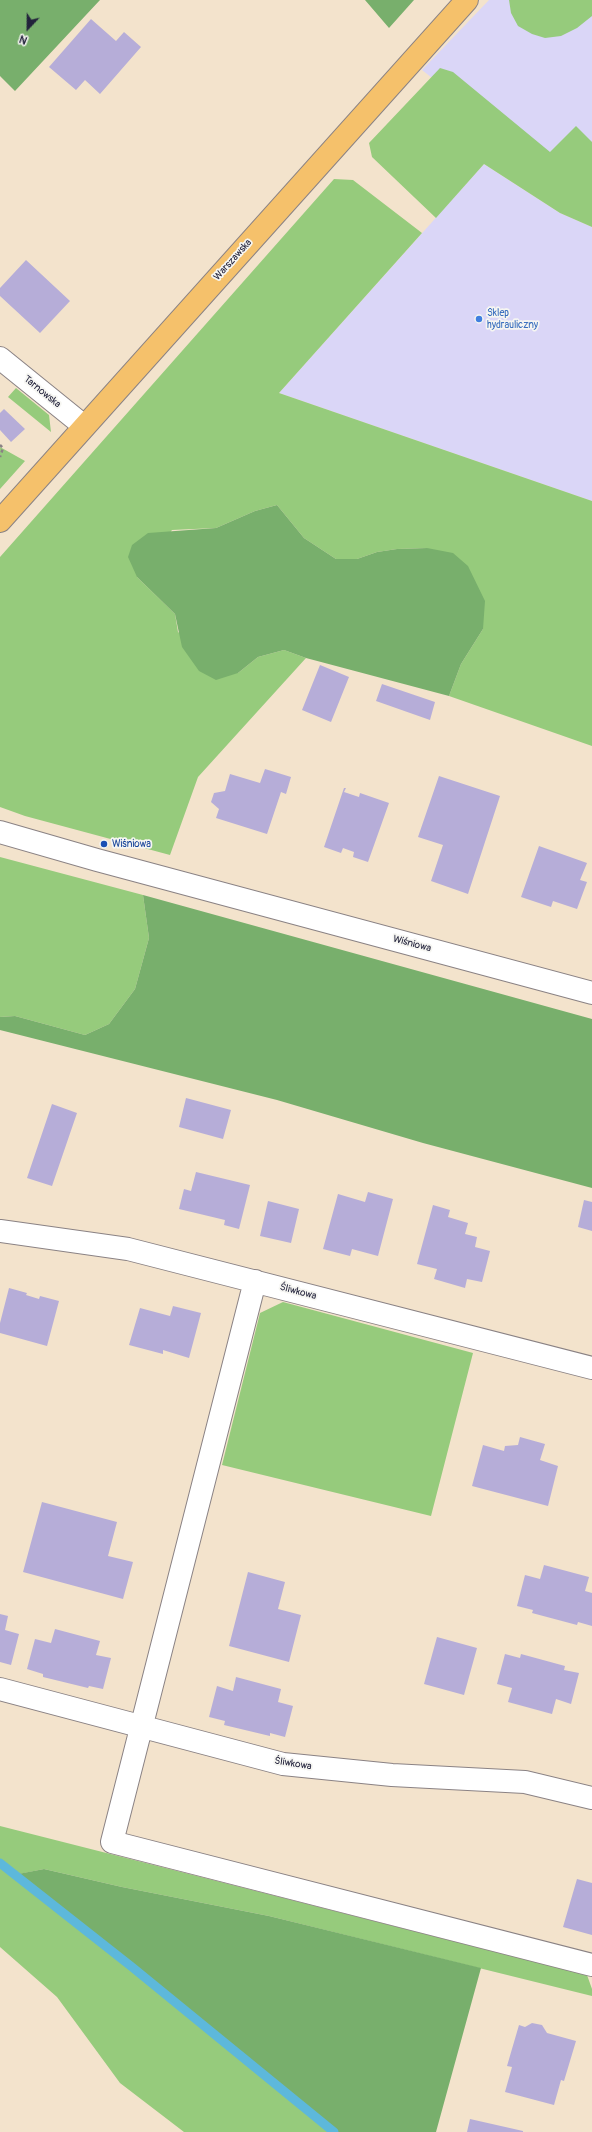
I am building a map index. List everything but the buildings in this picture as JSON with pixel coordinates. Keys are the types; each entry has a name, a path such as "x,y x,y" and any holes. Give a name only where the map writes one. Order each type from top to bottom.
{"main road":[{"name":"Warszawska","path":"0,521 467,0"}],"street":[{"name":"Tarnowska","path":"0,358 84,426"},
{"name":"Wiśniowa","path":"0,832 105,862 592,993"},
{"name":"Śliwkowa","path":"0,1231 128,1248 592,1368"},
{"path":"255,1281 112,1842 592,1965"},
{"name":"Śliwkowa","path":"0,1689 282,1764 392,1775 525,1782 592,1798"}],"path":[{"path":"0,445 3,448 0,457"}],"shaded area":[{"path":"489,0 592,0 592,204 422,70"},
{"path":"484,164 560,213 592,227 592,501 279,393"}],"green space":[{"path":"0,0 100,0 15,91 0,76"},
{"path":"365,0 414,0 389,28"},
{"path":"509,0 592,0 592,16 577,28 561,36 545,38 532,34 518,26 511,13"},
{"path":"440,68 453,72 550,152 576,126 592,142 592,227 560,213 484,164 436,218 372,157 369,143"},
{"path":"334,179 353,180 422,233 279,393 592,501 592,746 449,696 461,664 483,629 427,548 397,549 377,552 357,559 336,559 304,538 277,505 255,511 216,528 172,530 137,577 175,614 178,632 238,673 258,657 284,650 306,658 198,777 170,855 25,816 0,807 0,557"},
{"path":"16,388 49,415 51,432 8,397"},
{"path":"0,447 25,461 0,489"},
{"path":"277,505 304,538 336,559 357,559 377,552 397,549 427,548 453,553 468,566 485,601 483,629 461,664 449,696 306,658 284,650 258,657 238,673 216,680 199,671 182,647 175,614 137,577 128,557 132,545 148,533 216,528 255,511"},
{"path":"0,857 143,895 149,938 135,989 109,1024 85,1035 15,1016 0,1017"},
{"path":"143,895 592,1019 592,1188 423,1143 277,1100 0,1030 0,1017 15,1016 85,1035 109,1024 135,989 149,938"},
{"path":"283,1302 473,1353 431,1516 222,1465 260,1313"},
{"path":"0,1826 587,1975 592,1989 592,1996 269,1916 122,1887 44,1869 19,1874 338,2132 184,2132 120,2083 57,1997 0,1947"},
{"path":"44,1869 122,1887 269,1916 481,1968 436,2132 338,2132 18,1874"}],"waterway":[{"path":"0,1863 132,1967 334,2132"}],"place":[{"name":"Sklep hydrauliczny","path":"479,319"},
{"name":"Wiśniowa","path":"104,844"}]}
